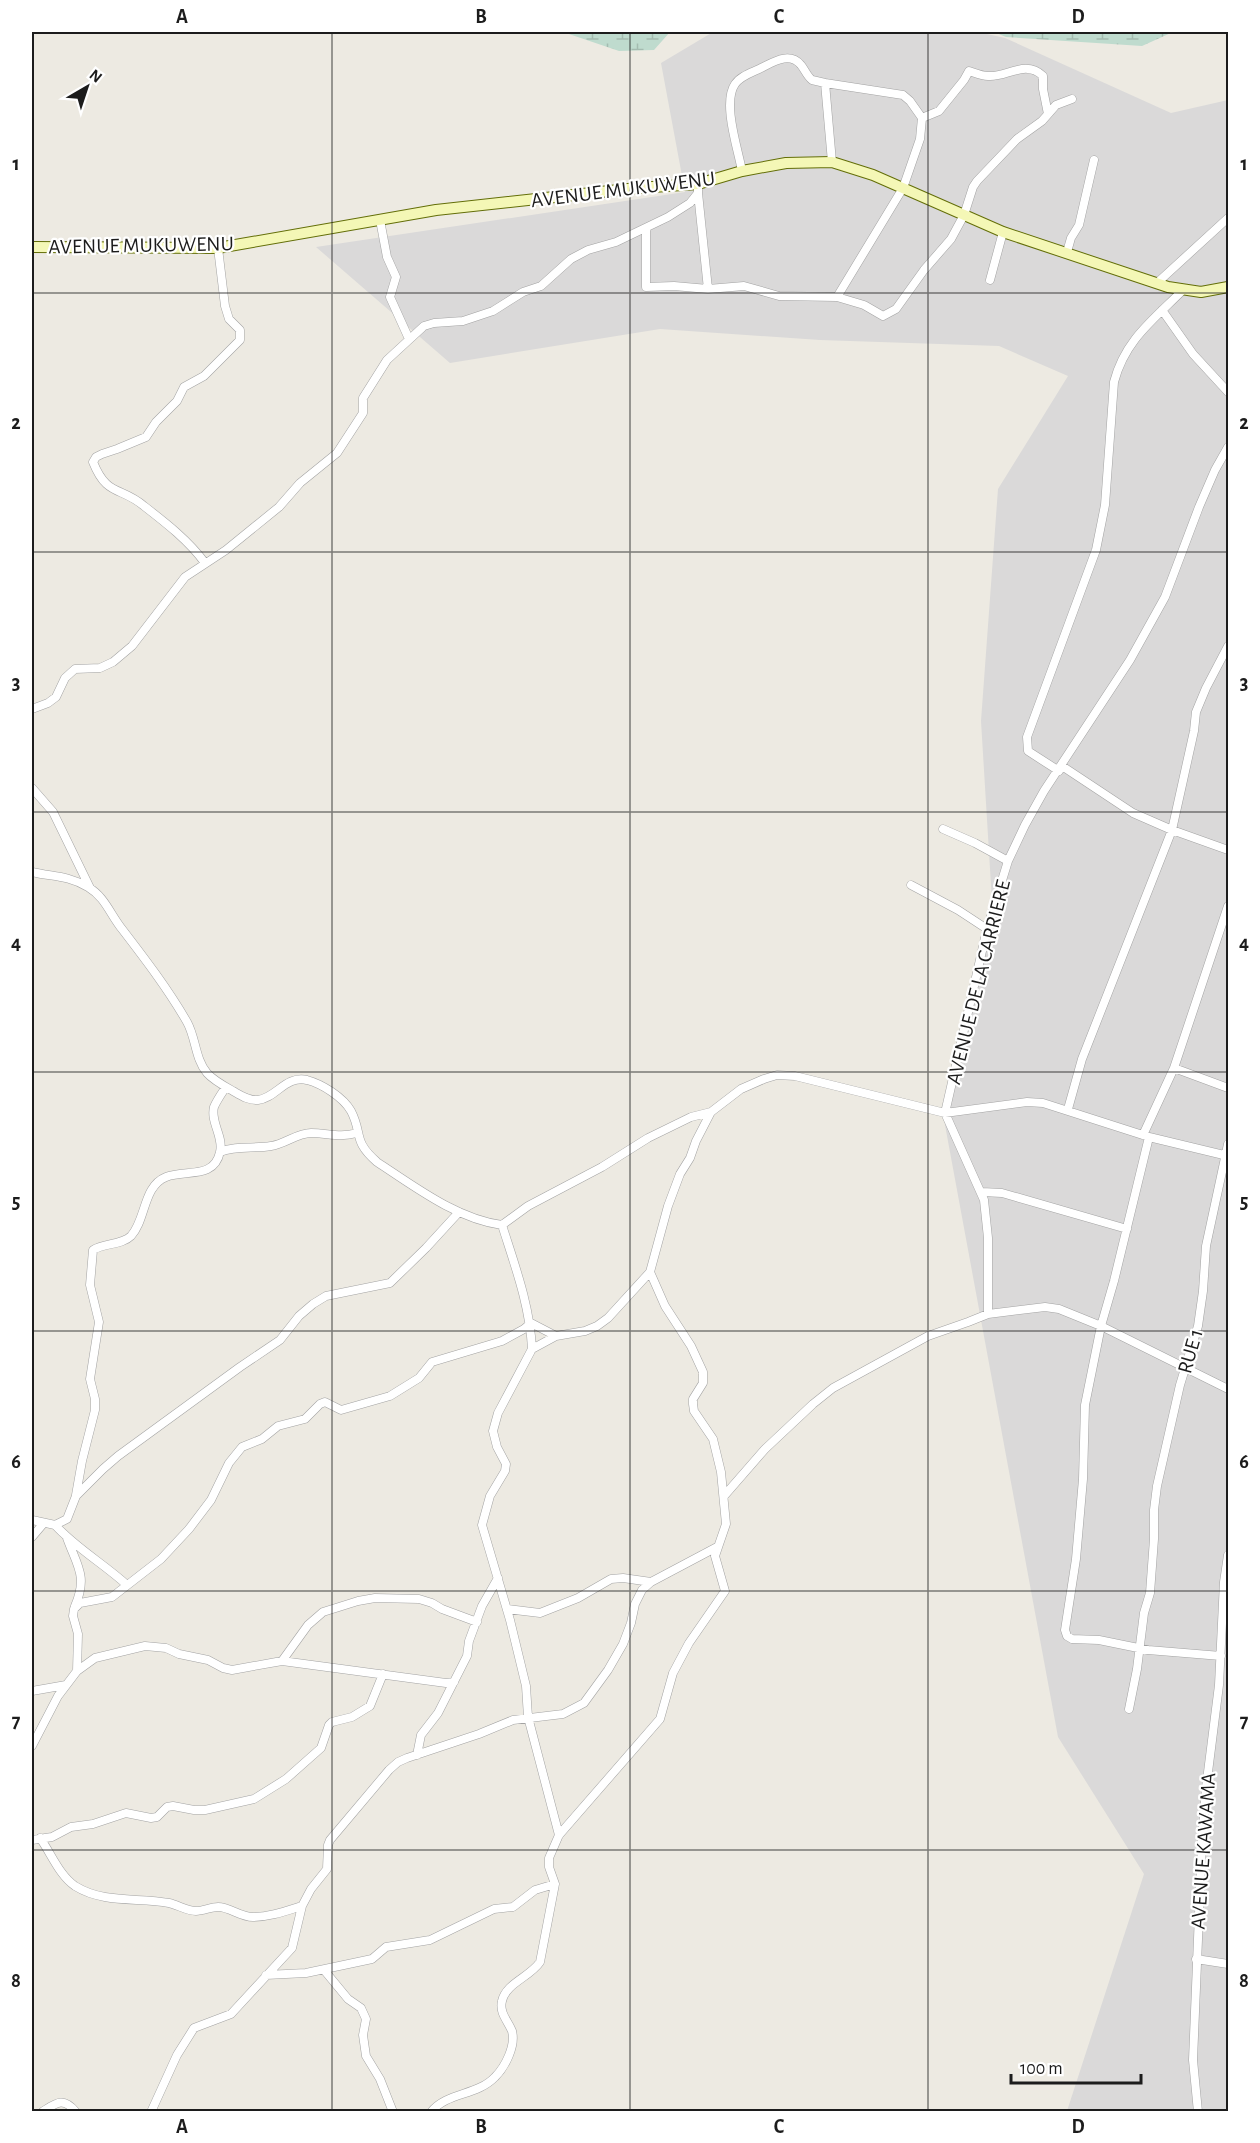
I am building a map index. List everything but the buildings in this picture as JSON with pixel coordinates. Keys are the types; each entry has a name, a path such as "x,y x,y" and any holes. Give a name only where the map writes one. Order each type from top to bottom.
{"street":[{"path":"741,171 730,95 735,83 744,76 778,59 795,60 812,80 903,95 910,101 922,118 920,139 903,188 837,297"},
{"path":"922,118 939,111 969,71 990,76 1015,69 1037,71 1043,76 1048,114"},
{"path":"825,83 832,162"},
{"path":"646,229 645,286 708,289 744,286 779,296 837,297 864,306 880,315 890,314 951,239 964,215 977,181 1017,140 1042,121 1058,104 1072,99"},
{"path":"1067,252 1071,238 1079,225 1094,160"},
{"name":"AVENUE MUKUWENU","path":"32,247 218,248 436,210 637,188 698,189 741,171 786,163 832,162 873,175 1003,231 1157,283 1201,292 1228,286"},
{"path":"32,709 56,697 65,678 75,669 100,668 112,662 132,646 185,577 226,550 279,507 300,483 337,453 363,413 362,400 387,360 428,324 463,321 493,311 523,292 541,286 571,259 588,250 616,242 646,229 682,209 698,189"},
{"path":"698,189 708,289"},
{"path":"1157,283 1228,218"},
{"path":"380,220 387,257 396,277 390,297 409,339"},
{"path":"990,280 1003,231"},
{"path":"206,563 196,551 145,506 108,487 102,481 93,462 102,454 146,437 156,422 177,401 184,387 204,376 240,340 240,330 230,319 225,306 218,248"},
{"path":"1183,290 1127,348 1119,363 1114,382 1106,505 1096,550 1027,737 1028,751 1132,813 1228,850"},
{"path":"1162,310 1193,354 1228,392"},
{"name":"AVENUE DE LA CARRIERE","path":"988,1314 988,1238 982,1192 945,1113 987,929 1008,861 1025,825 1044,791 1130,660 1166,597 1199,507 1228,447"},
{"path":"1068,1109 1082,1059 1172,830 1189,757 1196,712 1228,646"},
{"path":"32,788 52,812 90,888"},
{"path":"943,829 1008,861"},
{"path":"32,872 63,876 90,888 105,901 120,927 173,998 188,1024 198,1057 207,1074 247,1098 257,1100 292,1081 299,1079 310,1081 345,1103 352,1112 359,1141 365,1151 377,1162 459,1212 488,1223 502,1225 528,1206 586,1176 648,1138 691,1117 711,1112 741,1089 777,1075 795,1076 826,1083 945,1113 1026,1102 1043,1103 1068,1109 1146,1136 1227,1155"},
{"path":"910,885 958,910 987,929"},
{"path":"1221,1656 1148,1650 1099,1640 1072,1639 1067,1636 1065,1630 1076,1559 1083,1479 1085,1405 1101,1326 1127,1229 1146,1136 1174,1068 1228,906"},
{"path":"1174,1068 1228,1088"},
{"path":"32,1520 55,1525 67,1519 76,1496 95,1410 90,1378 99,1322 90,1285 93,1250 99,1246 123,1241 131,1236 139,1223 152,1190 159,1181 167,1176 200,1173 213,1166 220,1152 220,1136 213,1109 226,1087"},
{"path":"532,1349 556,1336 585,1331 602,1322 650,1272 668,1206 680,1174 711,1112"},
{"path":"220,1152 230,1148 284,1143 304,1133 333,1136 357,1132"},
{"name":"RUE 1","path":"1129,1709 1144,1613 1150,1593 1157,1486 1198,1326 1206,1246 1228,1144"},
{"path":"982,1192 1002,1194 1127,1229"},
{"path":"76,1496 118,1456 280,1340 299,1316 313,1304 326,1296 390,1283 459,1212"},
{"path":"502,1225 526,1300 531,1323 532,1349 498,1413 493,1431 497,1447 506,1464 490,1496 482,1525 507,1609 526,1686 528,1717 559,1835"},
{"path":"431,2112 442,2101 471,2092 489,2082 504,2064 513,2042 512,2032 502,2013 501,2004 510,1987 535,1969 540,1962 555,1884 549,1867 553,1846 559,1835 660,1719 673,1673 689,1643 725,1591 715,1556 726,1524 724,1496 713,1439 694,1411 693,1404 693,1398 703,1383 703,1372 650,1272"},
{"path":"724,1496 765,1449 833,1388 928,1336 988,1314 1045,1307 1059,1308 1101,1326 1228,1389"},
{"path":"531,1323 556,1336"},
{"path":"74,1609 80,1603 111,1597 161,1559 211,1500 229,1462 242,1447 262,1439 278,1426 305,1419 325,1402 341,1410 390,1396 419,1378 432,1362 502,1341 531,1323"},
{"path":"32,1537 43,1524"},
{"path":"55,1525 66,1537 104,1564 127,1586"},
{"path":"66,1537 81,1570 82,1581 73,1616 78,1634 77,1671"},
{"path":"151,2112 177,2055 194,2028 231,2014 292,1948 302,1906 311,1889 327,1869 330,1840 389,1770 398,1762 513,1720 563,1714 584,1703 613,1661 631,1623 635,1604 642,1590 651,1582 717,1547"},
{"name":"AVENUE KAWAMA","path":"1198,2112 1193,2060 1196,1959 1206,1788 1221,1656 1224,1582 1228,1555"},
{"path":"417,1755 421,1736 438,1713 467,1656 469,1641 482,1606 498,1578"},
{"path":"507,1609 540,1613 578,1598 611,1579 623,1578 651,1582"},
{"path":"282,1661 308,1625 323,1612 358,1601 375,1598 419,1599 477,1622"},
{"path":"32,1746 66,1685 86,1663 102,1656 145,1646 166,1648 179,1654 208,1660 232,1670 282,1661 446,1683 454,1682"},
{"path":"302,1906 282,1913 251,1917 237,1915 218,1907 193,1911 172,1904 123,1900 92,1894 74,1885 60,1871 36,1839 52,1837 71,1827 93,1824 126,1813 151,1818 156,1817 167,1807 205,1810 254,1799 286,1779 321,1748 332,1722 352,1717 370,1706 383,1674"},
{"path":"32,1691 66,1685"},
{"path":"266,1974 306,1973 372,1959 392,1945 430,1940 494,1909 513,1907 535,1890 555,1884"},
{"path":"1196,1959 1228,1964"},
{"path":"324,1970 348,1999 361,2008 366,2019 363,2035 366,2056 380,2079 393,2112"},
{"path":"42,2112 54,2103 61,2102 68,2103 76,2112"}],"shaded area":[{"path":"713,32 978,32 1005,38 1171,113 1228,100 1228,2111 1067,2111 1144,1874 1058,1737 945,1125 993,918 981,721 998,489 1068,376 999,346 820,340 660,329 450,363 316,247 685,192 661,63"}],"green space":[{"path":"563,32 670,32 654,50 619,51"},
{"path":"994,32 1173,32 1142,46 1006,37"}]}
